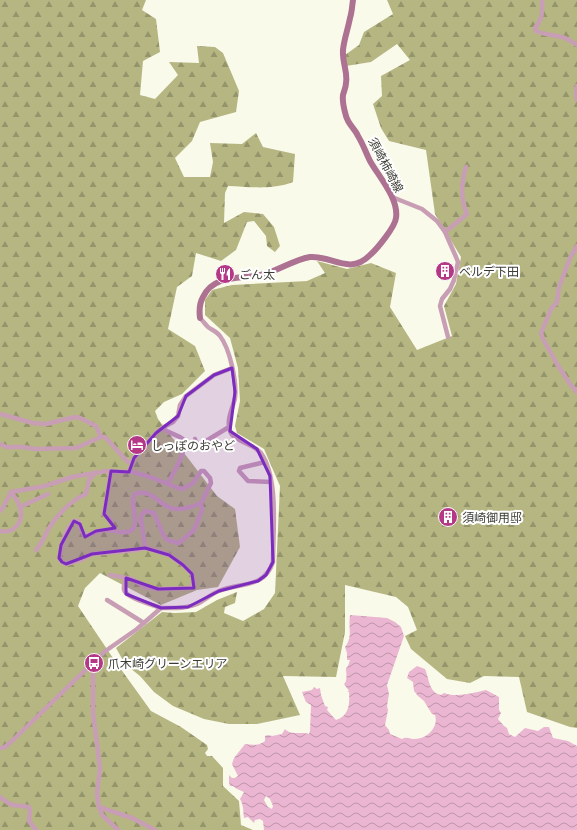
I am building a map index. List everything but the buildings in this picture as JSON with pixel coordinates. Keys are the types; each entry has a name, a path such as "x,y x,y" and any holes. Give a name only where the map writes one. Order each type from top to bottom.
{"main road":[{"name":"須崎柿崎線","path":"200,318 200,303 204,294 219,281 264,274 308,257 316,257 344,264 362,261 371,255 396,220 396,211 392,197 387,186 370,161 358,134 346,118 342,100 346,84 343,51 344,38 351,16 353,0"}],"street":[{"path":"542,0 542,16 540,22 536,26 536,31 559,35 569,39 577,46"},
{"path":"577,86 577,100"},
{"path":"444,232 467,214 462,204 463,178 466,167"},
{"path":"392,197 422,209 437,221 444,232 458,262 454,280 450,289 442,299 440,306 448,337"},
{"path":"577,246 559,287 557,302 551,309 541,333 557,364 577,392"},
{"path":"126,578 123,587 124,592 131,597 161,608 188,607 197,604 219,591 258,581 266,575 273,562 273,492 268,468 266,462 257,449 231,434 229,418 235,392 229,355 220,334 208,326 200,318"},
{"path":"129,471 132,462 162,428 174,422 178,416 180,405 186,396 214,375 232,368"},
{"path":"0,414 33,423 46,424 75,417 80,418 96,426 101,437"},
{"path":"195,439 196,443 201,444 229,427"},
{"path":"162,428 169,434 183,439 184,443 184,447 168,483"},
{"path":"0,444 6,447 35,449 76,448 101,437 105,437 128,462 132,462"},
{"path":"266,462 240,468 239,471 248,481 271,482"},
{"path":"111,471 104,514 111,521 112,531"},
{"path":"11,492 45,486 72,477 111,471 129,471 183,489 193,483 201,471 204,471 210,478 211,483 201,503 202,510 194,530 179,543 167,540 154,513 146,511 142,514 141,518 145,548"},
{"path":"36,550 43,542 49,528 61,513 78,497 86,494 89,480 95,473"},
{"path":"0,532 6,533 13,530 18,524 21,514 20,507 11,492"},
{"path":"0,511 11,492"},
{"path":"110,575 139,582 145,587 158,589 189,588 194,582 192,574 183,565 169,555 145,548 92,554 81,560 66,564 62,562 59,558 66,531 74,521 78,521 84,535 88,536 96,531 102,530 126,532 133,529 136,524 133,500 135,494 140,492 149,494 170,508 176,509 193,507 201,503"},
{"path":"20,507 48,494"},
{"path":"107,600 144,623"},
{"path":"0,748 5,747 12,741 104,652 137,629 161,608"},
{"path":"93,663 93,712 100,768 97,793 99,807 102,815 118,830"},
{"path":"0,797 14,806 29,807 29,821 36,830"},
{"path":"99,807 132,818 155,830"}],"highlighted area":[{"path":"232,368 235,392 230,431 257,449 270,476 273,562 266,575 258,581 219,591 188,607 161,608 126,594 126,578 158,589 194,588 192,574 183,565 169,555 145,548 92,554 66,564 62,562 59,558 61,545 74,521 80,524 85,537 96,531 115,528 104,514 111,471 129,472 134,458 156,433 178,416 186,396 214,375"}],"green space":[{"path":"0,0 146,0 142,10 156,19 160,52 143,61 140,95 155,99 178,75 169,62 199,63 197,46 215,47 223,53 239,91 236,112 200,122 192,141 175,158 184,177 210,177 213,162 210,143 242,144 256,133 263,147 295,154 293,182 285,185 269,187 228,186 225,193 224,223 244,212 263,214 274,227 280,246 275,252 267,246 266,236 254,221 247,222 236,250 221,261 196,253 192,276 177,287 168,329 195,346 205,371 182,394 164,402 155,411 158,419 217,496 235,509 240,547 218,587 197,590 161,605 100,573 85,588 78,606 151,711 181,727 207,745 208,749 205,753 207,756 212,756 223,768 223,786 239,801 241,825 253,830 0,830"},
{"path":"387,0 577,0 577,728 527,712 519,677 484,676 470,683 447,679 411,649 405,636 417,630 408,607 396,597 345,585 345,632 336,677 283,676 300,715 257,724 229,724 204,719 173,706 154,692 140,676 125,664 116,648 162,612 196,612 217,600 237,592 235,603 225,607 224,613 243,621 264,609 275,593 280,486 264,449 237,433 235,426 240,401 238,368 230,338 205,315 205,300 212,290 232,285 307,281 325,273 317,261 347,269 371,263 396,273 390,307 417,350 452,336 444,306 456,284 461,257 435,214 426,150 389,141 381,128 373,104 382,96 381,76 410,60 397,44 371,62 346,66 345,55 359,45 364,32 393,14"}],"water":[{"path":"350,615 387,618 401,627 404,636 387,685 389,694 385,725 390,734 402,739 415,739 428,735 434,728 436,719 435,715 432,714 424,701 414,691 413,682 407,678 409,672 417,666 425,669 430,685 437,694 441,695 444,693 460,695 486,690 499,697 499,710 501,713 498,719 507,728 509,734 515,737 525,728 538,731 544,727 549,727 553,738 568,741 577,746 577,830 264,830 263,821 260,819 255,820 254,823 248,817 244,818 243,806 240,799 244,792 230,786 229,775 232,778 238,776 232,764 234,758 245,744 260,744 265,741 265,736 282,734 285,729 293,733 309,734 311,705 306,702 302,692 312,690 314,687 317,689 320,688 325,706 328,707 327,710 336,720 344,716 346,713 349,701 349,692 347,691 349,691 344,684 346,678 346,668 350,660 347,660 345,647 350,636","holes":["266,796 270,799 273,806 272,809 268,807 264,800"]}],"place":[{"name":"ベルデ下田","path":"445,271"},
{"name":"ごん太","path":"225,274"},
{"name":"しっぽのおやど","path":"137,445"},
{"name":"須崎御用邸","path":"448,517"},
{"name":"爪木崎グリーンエリア","path":"94,663"}]}
